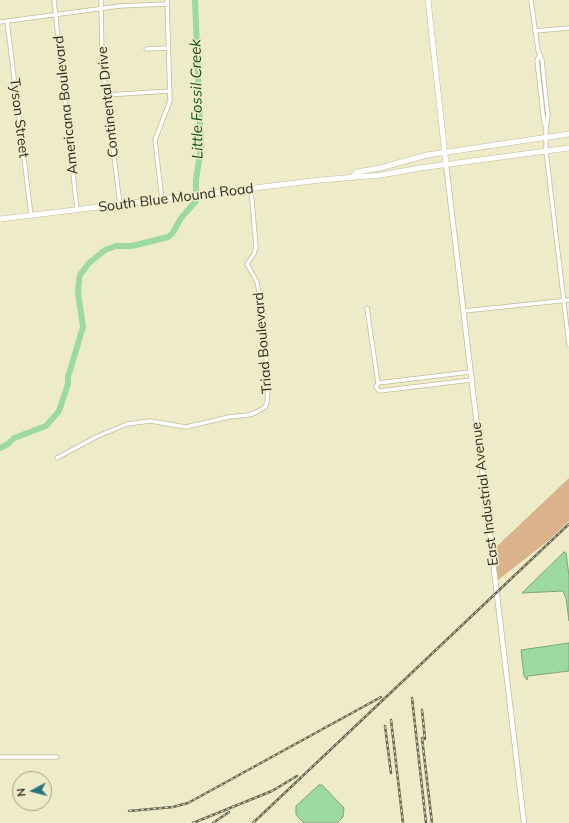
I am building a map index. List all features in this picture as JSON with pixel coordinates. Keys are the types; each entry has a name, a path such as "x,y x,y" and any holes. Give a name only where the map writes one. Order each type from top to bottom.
{"main road":[{"path":"428,0 446,164"},
{"name":"South Blue Mound Road","path":"353,176 357,172 381,168 427,155 569,134"},
{"name":"South Blue Mound Road","path":"0,219 353,176 358,178 446,164 569,148"}],"street":[{"name":"Americana Boulevard","path":"54,0 77,210"},
{"name":"Continental Drive","path":"101,0 102,59 120,205"},
{"path":"531,0 539,56 537,61 544,123 546,128 546,151 569,345"},
{"path":"0,22 167,2 170,91 168,109 156,133 155,140 162,200"},
{"name":"Tyson Street","path":"7,21 31,215"},
{"path":"535,31 569,28"},
{"path":"146,49 168,48"},
{"path":"106,96 170,91"},
{"name":"East Industrial Avenue","path":"446,164 524,823"},
{"name":"Triad Boulevard","path":"56,458 96,436 127,424 150,422 186,427 229,417 248,415 265,407 267,402 268,386 263,314 257,282 247,264 254,254 256,247 251,189"},
{"path":"464,310 569,300"},
{"path":"367,308 378,383 376,387 379,391 471,380"},
{"path":"378,383 470,372"},
{"path":"0,758 57,757"}],"shaded area":[{"path":"569,478 569,521 548,541 498,580 494,549"},
{"path":"564,552 566,553 569,576 569,621 566,598 563,591 522,593"},
{"path":"569,643 569,671 528,676 527,680 524,676 521,650"},
{"path":"319,785 322,785 344,808 343,817 337,823 304,823 296,815 296,806"}],"waterway":[{"name":"Little Fossil Creek","path":"0,448 8,444 14,438 46,426 59,411 68,384 68,377 83,327 78,292 79,280 80,275 89,263 105,250 116,246 132,246 168,237 172,234 181,218 196,201 196,180 201,148 195,0"}],"railway":[{"path":"253,823 569,524"},
{"path":"129,811 173,807 188,803 381,697"},
{"path":"412,698 426,823"},
{"path":"422,710 425,739"},
{"path":"391,720 403,823"},
{"path":"385,726 391,773"},
{"path":"422,738 432,823"},
{"path":"193,823 272,791 297,776"},
{"path":"213,823 229,812"}]}
